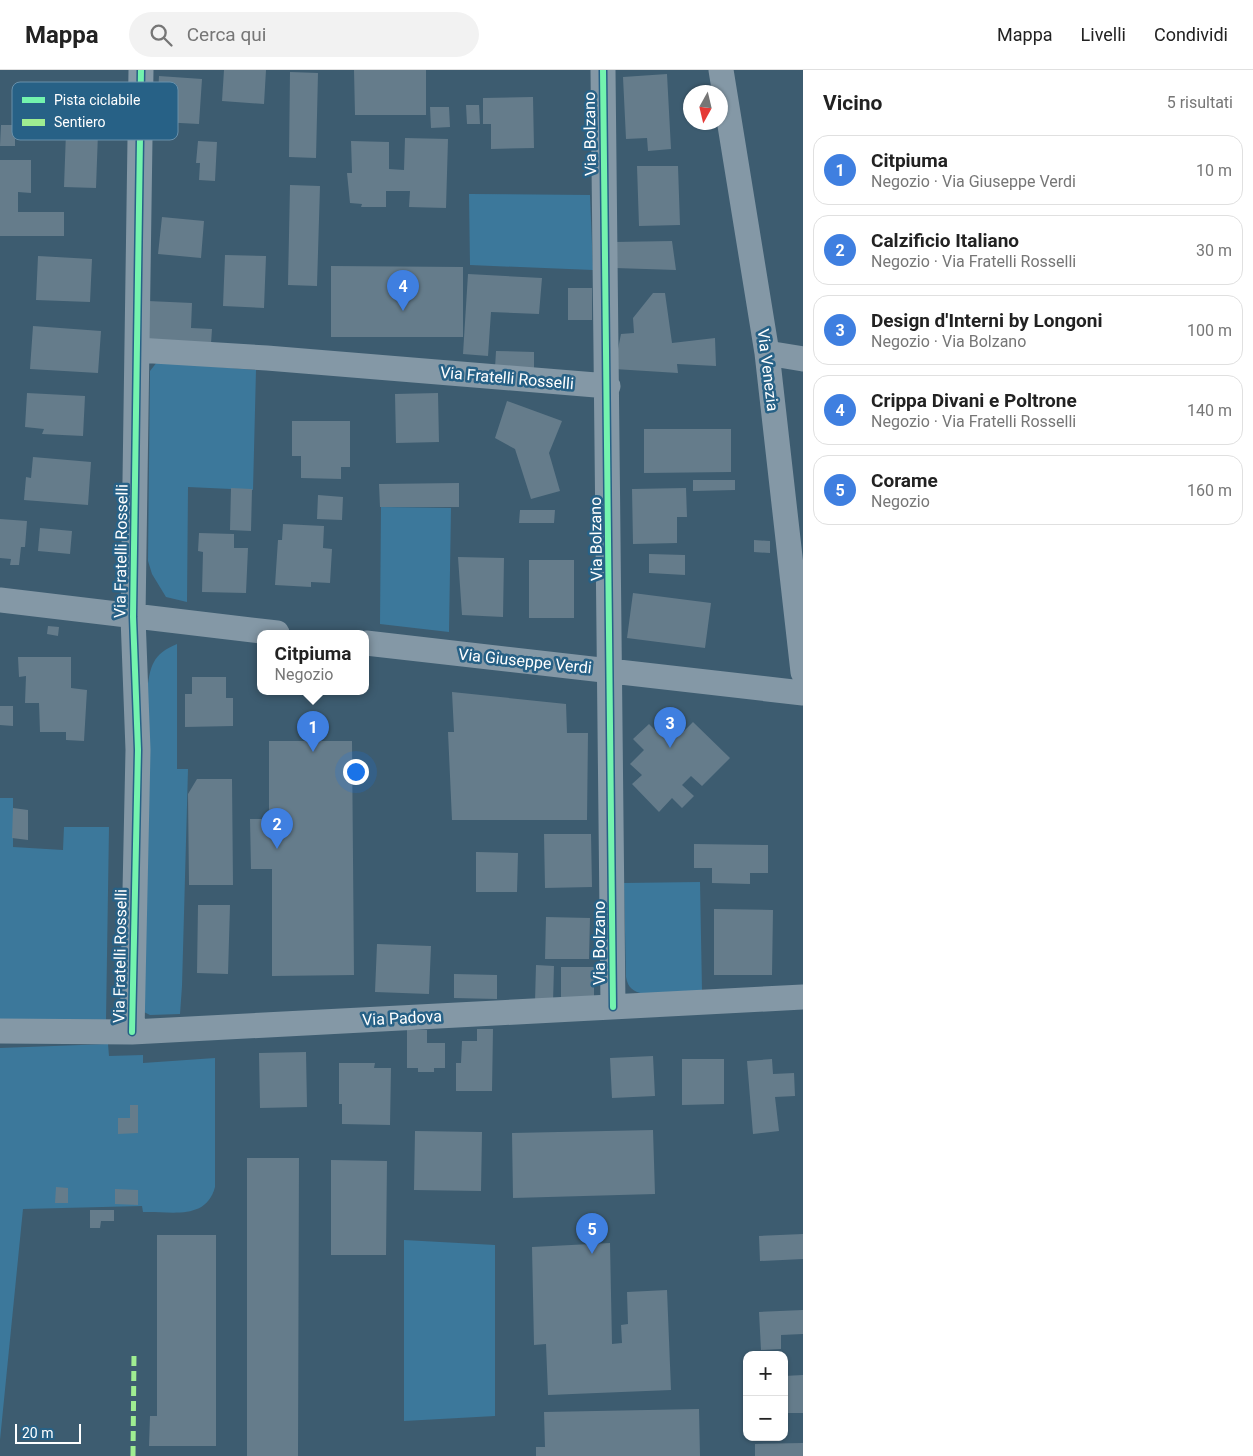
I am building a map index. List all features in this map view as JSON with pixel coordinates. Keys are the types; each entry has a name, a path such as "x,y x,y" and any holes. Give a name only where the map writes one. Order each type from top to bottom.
{"street":[{"name":"Via Bolzano","path":"603,70 608,386 613,1007"},
{"name":"Via Venezia","path":"721,70 767,353 803,672"},
{"name":"Via Fratelli Rosselli","path":"132,1032 138,750 133,617 140,140"},
{"name":"Via Fratelli Rosselli","path":"137,350 267,358 608,386"},
{"path":"767,353 803,359"},
{"path":"0,600 257,631"},
{"name":"Via Giuseppe Verdi","path":"369,643 803,693"},
{"name":"Via Padova","path":"0,1032 132,1032 803,997"}],"shaded area":[{"path":"469,194 590,195 593,270 470,265"},
{"path":"157,362 256,370 253,490 188,487 187,602 166,597 152,574 148,561 150,371"},
{"path":"381,507 451,508 449,632 380,624"},
{"path":"177,644 177,769 188,769 180,1014 150,1015 142,1011 147,692 151,668 157,657"},
{"path":"0,798 13,798 13,847 63,850 64,827 109,827 106,1021 0,1022"},
{"path":"700,882 702,991 643,994 634,990 628,984 626,977 624,883"},
{"path":"108,1044 109,1056 143,1055 143,1063 215,1058 215,1187 204,1205 196,1210 186,1212 143,1212 142,1206 23,1209 0,1440 0,1048"},
{"path":"404,1240 495,1245 495,1416 404,1421"}],"building":[{"path":"224,70 266,70 264,104 222,101"},
{"path":"354,70 426,70 426,115 355,115"},
{"path":"290,72 318,73 316,158 289,157"},
{"path":"667,74 671,149 648,151 647,138 626,139 623,77"},
{"path":"159,76 202,79 199,124 178,123 178,82 159,82"},
{"path":"533,97 534,148 491,149 491,124 483,124 483,98"},
{"path":"466,105 479,105 480,124 467,124"},
{"path":"430,107 449,107 450,127 431,128"},
{"path":"1,125 12,125 12,140 15,140 15,146 0,146"},
{"path":"405,138 448,139 446,208 409,207 410,191 386,191 386,207 361,207 362,204 350,203 347,173 352,173 351,141 389,142 389,169 404,170"},
{"path":"66,140 98,140 96,188 64,187"},
{"path":"198,141 217,142 215,181 199,180 200,163 196,163"},
{"path":"0,160 31,160 31,193 18,192 18,212 64,212 64,236 0,236"},
{"path":"637,166 678,166 680,225 639,226"},
{"path":"290,185 320,186 317,286 288,285"},
{"path":"162,217 204,221 201,258 158,254"},
{"path":"672,241 676,270 615,268 614,242"},
{"path":"225,255 266,256 264,308 223,306"},
{"path":"38,256 92,259 90,302 36,300"},
{"path":"331,266 463,267 463,337 331,337"},
{"path":"468,274 542,278 539,314 491,312 488,356 463,354"},
{"path":"568,288 592,288 592,320 568,320"},
{"path":"653,293 665,293 672,343 715,338 716,366 677,364 678,373 614,369 621,334 634,333 633,318"},
{"path":"148,301 192,303 191,328 212,329 211,344 145,341"},
{"path":"33,326 101,331 98,373 30,369"},
{"path":"496,351 534,352 534,370 495,368"},
{"path":"27,393 85,396 83,436 42,434 44,429 25,427"},
{"path":"438,393 439,442 396,443 395,394"},
{"path":"507,401 562,421 549,453 560,491 531,499 515,449 495,438"},
{"path":"292,421 350,421 350,467 341,467 341,479 301,478 301,456 292,456"},
{"path":"644,429 731,429 731,472 644,473"},
{"path":"33,457 91,462 88,505 24,500 26,477 31,478"},
{"path":"693,480 735,480 735,490 693,491"},
{"path":"459,483 459,507 380,507 379,484"},
{"path":"231,488 252,489 251,531 230,530"},
{"path":"686,488 687,517 677,517 677,543 633,544 632,489"},
{"path":"318,495 343,497 342,520 317,519"},
{"path":"520,510 555,510 554,523 519,523"},
{"path":"0,519 27,521 25,547 21,547 19,565 10,565 11,559 0,558"},
{"path":"283,524 324,526 323,548 332,549 330,583 311,582 311,587 275,585 278,540 282,540"},
{"path":"40,528 72,531 70,554 38,551"},
{"path":"199,533 234,534 234,548 248,548 246,593 202,592 203,552 198,551"},
{"path":"754,540 770,541 770,553 754,552"},
{"path":"649,554 685,555 685,575 649,573"},
{"path":"458,557 504,558 503,617 462,615"},
{"path":"529,560 574,560 574,618 529,618"},
{"path":"633,593 711,603 705,648 627,638"},
{"path":"48,626 59,627 58,636 47,634"},
{"path":"18,657 71,657 71,688 87,690 84,741 66,740 66,732 40,732 39,703 25,703 26,676 19,677"},
{"path":"192,677 226,677 226,698 233,698 233,726 185,727 185,694 192,694"},
{"path":"452,692 566,704 567,733 588,733 587,820 452,820 448,732 454,732"},
{"path":"0,706 13,706 13,726 0,725"},
{"path":"693,722 730,758 702,786 691,776 682,785 694,796 682,808 672,798 659,812 632,784 642,775 630,764 644,750 633,739 649,724 661,736 672,725 681,734"},
{"path":"269,741 352,741 354,975 272,976 272,869 251,869 250,819 269,819"},
{"path":"197,779 232,779 233,885 189,885 188,794"},
{"path":"13,808 28,810 28,840 12,838"},
{"path":"544,834 591,834 592,887 545,888"},
{"path":"694,844 768,845 768,873 750,873 750,884 712,883 712,868 694,868"},
{"path":"476,852 518,853 517,892 476,892"},
{"path":"198,905 230,905 228,974 197,973"},
{"path":"714,909 773,910 772,975 714,975"},
{"path":"546,917 590,918 589,959 545,959"},
{"path":"377,944 431,946 429,994 375,992"},
{"path":"536,965 554,966 553,1003 535,1002"},
{"path":"561,967 594,967 594,1000 561,1000"},
{"path":"454,974 497,975 497,999 454,998"},
{"path":"477,1029 493,1029 492,1091 456,1091 456,1063 461,1063 462,1041 477,1041"},
{"path":"407,1030 427,1030 427,1043 445,1043 445,1068 434,1068 434,1072 418,1072 418,1068 407,1068"},
{"path":"306,1052 307,1107 260,1108 259,1053"},
{"path":"653,1056 655,1096 612,1098 610,1058"},
{"path":"682,1059 724,1059 724,1104 682,1105"},
{"path":"772,1059 773,1074 794,1073 795,1096 775,1097 779,1131 753,1134 747,1061"},
{"path":"339,1063 375,1063 374,1068 391,1068 390,1125 342,1124 342,1104 339,1104"},
{"path":"130,1105 138,1105 138,1133 118,1134 118,1118 130,1118"},
{"path":"653,1130 655,1194 513,1198 512,1133"},
{"path":"415,1131 482,1132 481,1191 414,1190"},
{"path":"247,1158 299,1158 298,1456 247,1456"},
{"path":"331,1160 387,1161 386,1255 331,1255"},
{"path":"56,1187 68,1188 68,1203 55,1203"},
{"path":"115,1189 138,1190 138,1205 115,1204"},
{"path":"90,1210 114,1210 114,1221 101,1221 100,1228 90,1228"},
{"path":"803,1234 803,1259 760,1261 759,1236"},
{"path":"157,1235 216,1235 216,1446 149,1446 150,1416 157,1416"},
{"path":"610,1243 612,1344 622,1343 621,1325 628,1324 627,1292 667,1290 671,1390 548,1395 546,1344 534,1345 532,1247"},
{"path":"803,1310 803,1334 781,1335 781,1349 761,1350 759,1312"},
{"path":"803,1375 803,1413 788,1413 788,1376"},
{"path":"699,1409 700,1456 536,1456 536,1447 545,1447 544,1412"},
{"path":"803,1443 803,1456 755,1456 755,1444"}],"marked path":[{"path":"133,1456 134,1354"}],"cycle path":[{"path":"141,70 141,82"},
{"path":"603,70 613,1007"},
{"path":"132,1032 138,750 133,617 140,140"}],"place":[{"name":"Crippa Divani e Poltrone","path":"403,311"},
{"name":"Design d'Interni by Longoni","path":"670,748"},
{"name":"Citpiuma","path":"313,752"},
{"name":"Calzificio Italiano","path":"277,849"},
{"name":"Corame","path":"592,1254"}]}
